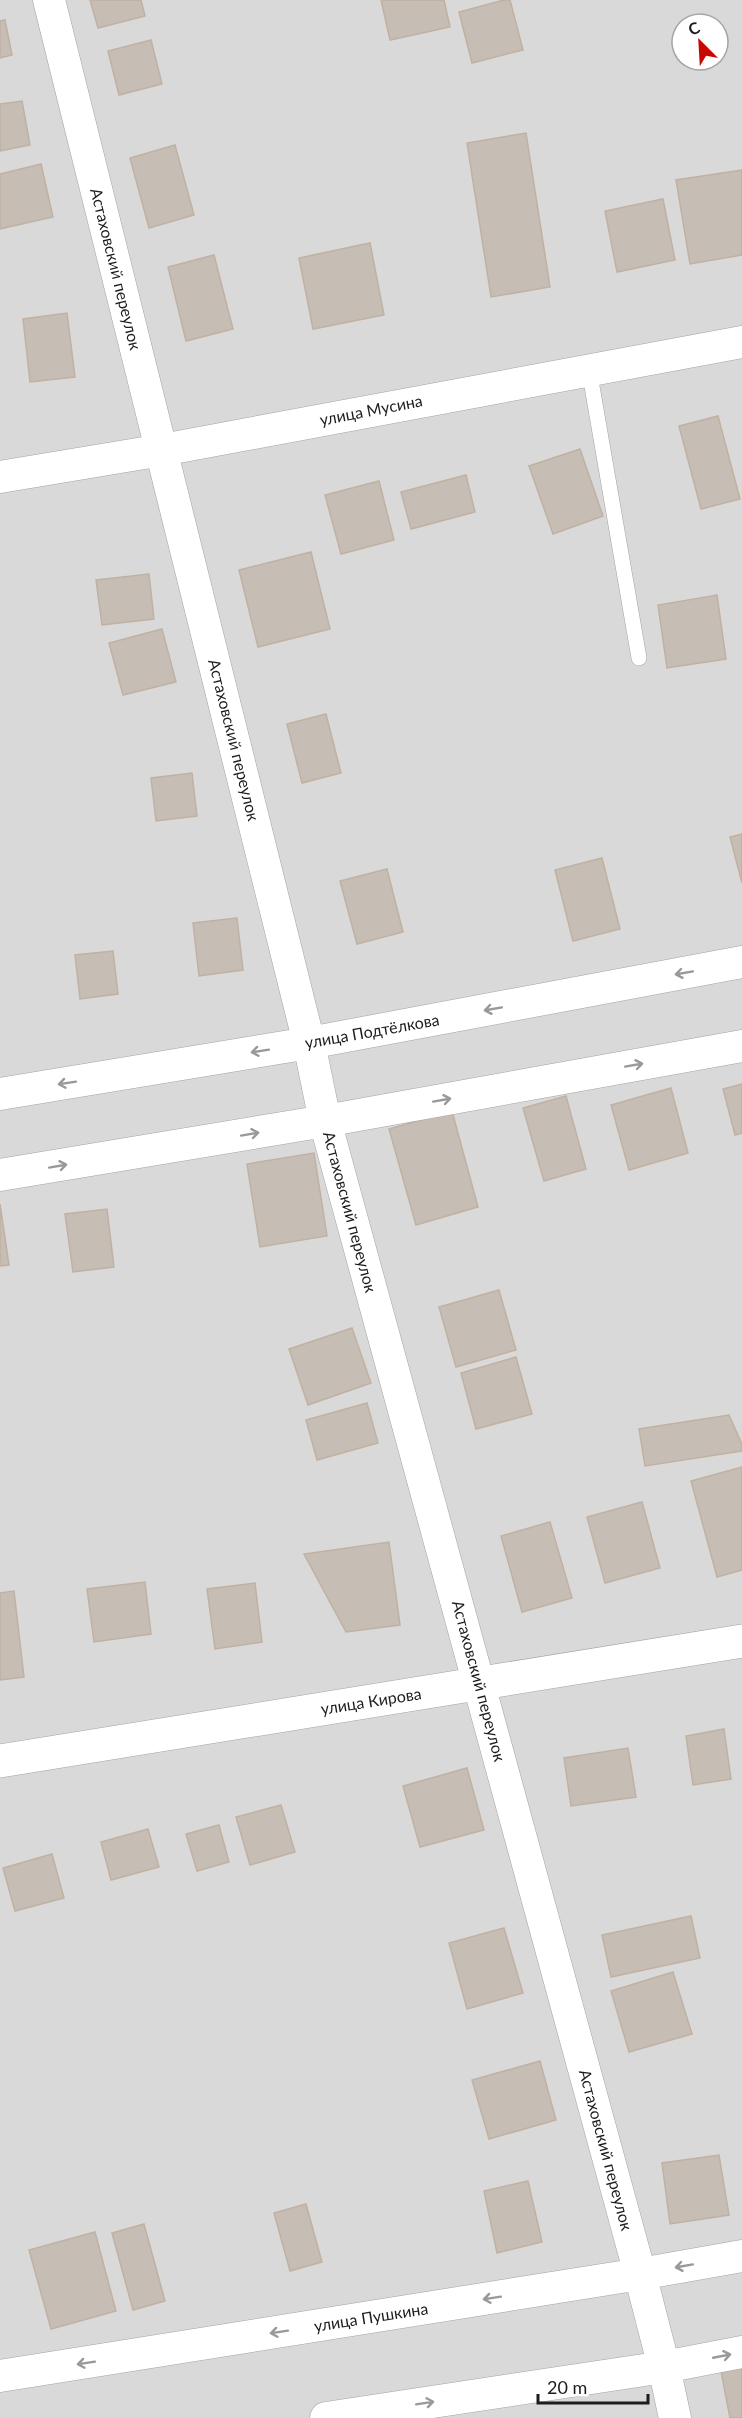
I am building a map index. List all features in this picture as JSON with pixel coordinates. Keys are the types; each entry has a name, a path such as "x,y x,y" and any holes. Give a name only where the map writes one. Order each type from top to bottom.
{"street":[{"name":"Астаховский переулок","path":"49,0 309,1043 325,1121 640,2274 675,2418"},
{"name":"улица Мусина","path":"0,477 162,450 742,342"},
{"name":"улица Подтёлкова","path":"0,1094 309,1043 742,962"},
{"path":"0,1175 325,1121 742,1046"},
{"name":"улица Кирова","path":"0,1761 742,1641"},
{"name":"улица Пушкина","path":"0,2376 742,2256"},
{"path":"326,2418 664,2367 742,2352"}],"lane":[{"path":"589,369 639,658"}],"shaded area":[{"path":"0,0 742,0 742,2418 0,2418"}],"building":[{"path":"90,0 141,0 145,16 98,28"},
{"path":"381,0 444,0 450,27 390,40"},
{"path":"510,0 523,50 472,63 459,12"},
{"path":"5,20 12,55 0,58 0,21"},
{"path":"151,40 162,84 119,95 108,51"},
{"path":"22,101 30,145 0,151 0,104"},
{"path":"526,133 550,287 491,297 467,143"},
{"path":"175,145 194,215 149,228 130,158"},
{"path":"41,164 53,217 0,229 0,174"},
{"path":"742,170 742,255 690,264 676,180"},
{"path":"663,199 675,260 617,272 605,211"},
{"path":"370,243 384,315 313,329 299,258"},
{"path":"214,255 233,329 186,341 168,267"},
{"path":"67,313 75,377 30,382 23,319"},
{"path":"718,416 740,499 701,509 679,426"},
{"path":"580,449 603,516 553,534 529,466"},
{"path":"466,475 475,512 411,529 401,492"},
{"path":"379,481 394,540 341,554 325,495"},
{"path":"311,552 330,629 258,647 239,570"},
{"path":"149,574 154,619 102,625 96,580"},
{"path":"717,595 726,659 667,668 658,605"},
{"path":"162,629 176,682 123,695 109,643"},
{"path":"326,714 341,773 302,783 287,724"},
{"path":"192,773 197,816 156,821 151,778"},
{"path":"742,834 742,883 730,837"},
{"path":"602,858 620,929 573,941 555,870"},
{"path":"387,869 403,932 357,944 340,881"},
{"path":"237,918 243,970 199,976 193,923"},
{"path":"113,951 118,994 80,999 75,955"},
{"path":"742,1084 742,1133 735,1135 723,1089"},
{"path":"671,1088 688,1153 629,1170 611,1105"},
{"path":"566,1096 586,1169 544,1181 523,1108"},
{"path":"452,1111 478,1207 416,1225 389,1129"},
{"path":"314,1153 327,1236 260,1247 247,1164"},
{"path":"0,1204 9,1265 0,1266"},
{"path":"107,1209 114,1267 73,1272 65,1214"},
{"path":"499,1290 516,1350 456,1367 439,1307"},
{"path":"352,1328 371,1383 308,1405 289,1349"},
{"path":"516,1357 532,1414 476,1429 461,1373"},
{"path":"367,1403 378,1443 317,1460 306,1420"},
{"path":"729,1415 742,1444 742,1451 645,1466 639,1429"},
{"path":"742,1467 742,1570 717,1577 691,1481"},
{"path":"642,1502 660,1568 605,1583 587,1517"},
{"path":"550,1522 572,1598 522,1612 501,1536"},
{"path":"389,1542 400,1625 346,1632 304,1554"},
{"path":"145,1582 151,1634 94,1642 87,1589"},
{"path":"255,1583 262,1642 215,1649 207,1589"},
{"path":"14,1591 24,1677 0,1680 0,1593"},
{"path":"724,1729 731,1779 693,1785 686,1736"},
{"path":"628,1748 636,1797 571,1806 564,1758"},
{"path":"467,1768 484,1830 420,1847 403,1786"},
{"path":"281,1805 295,1852 250,1865 236,1817"},
{"path":"219,1825 229,1862 197,1871 186,1834"},
{"path":"148,1829 159,1867 111,1880 101,1842"},
{"path":"52,1854 64,1898 15,1911 3,1868"},
{"path":"691,1916 700,1958 611,1977 602,1935"},
{"path":"504,1928 523,1993 467,2009 449,1943"},
{"path":"673,1972 692,2034 629,2052 611,1991"},
{"path":"540,2061 556,2120 489,2139 472,2080"},
{"path":"719,2155 729,2215 670,2224 662,2163"},
{"path":"528,2181 542,2242 497,2253 484,2191"},
{"path":"306,2204 322,2262 290,2271 274,2213"},
{"path":"144,2224 165,2301 133,2310 112,2233"},
{"path":"95,2232 116,2311 51,2329 29,2250"},
{"path":"742,2367 742,2418 730,2418 721,2371"}]}
